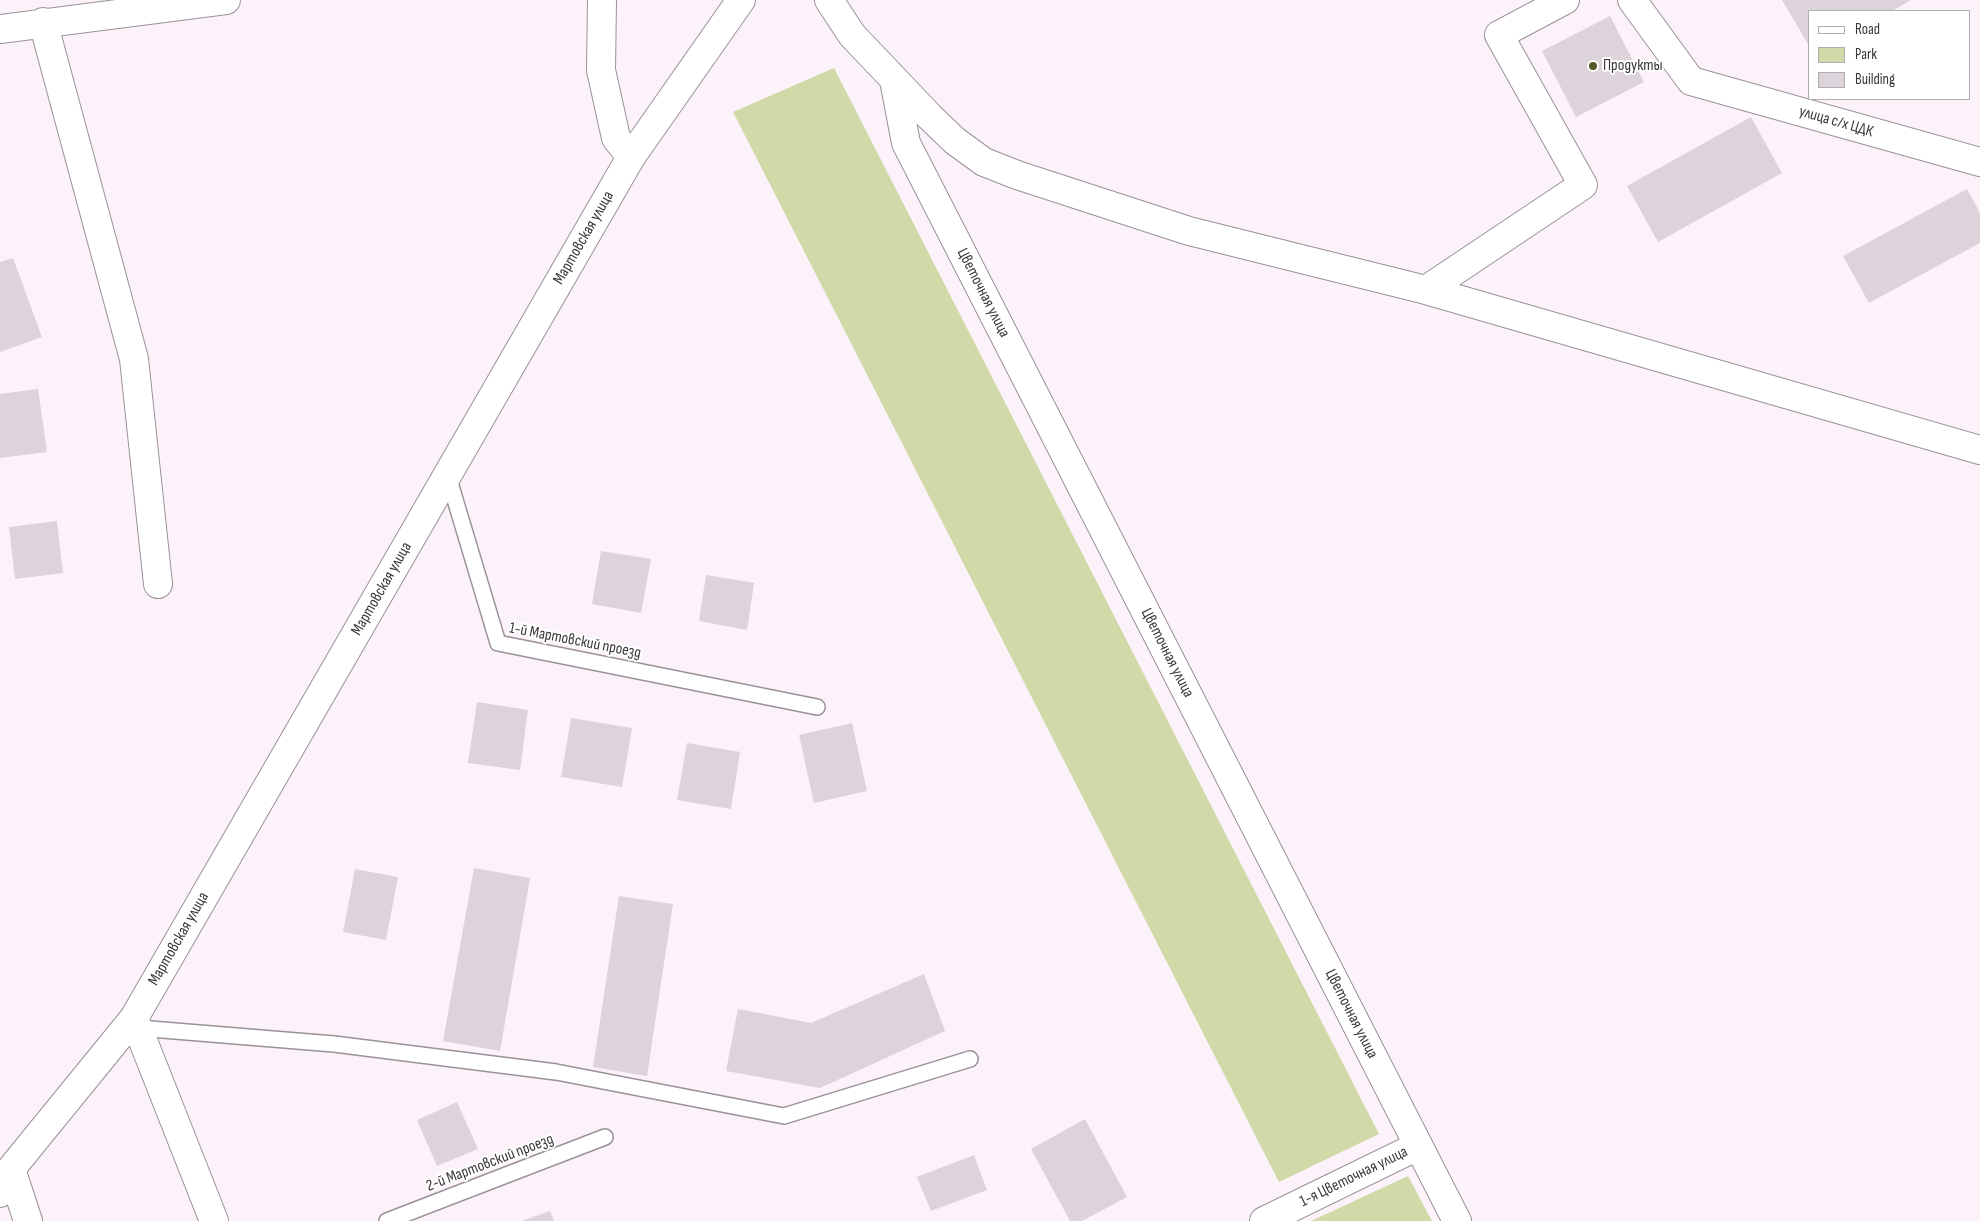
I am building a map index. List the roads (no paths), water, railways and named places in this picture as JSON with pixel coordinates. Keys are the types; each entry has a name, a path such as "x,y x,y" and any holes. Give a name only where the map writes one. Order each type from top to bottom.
{"street":[{"path":"0,28 226,0"},
{"path":"602,0 601,70 616,138 631,157"},
{"name":"Мартовская улица","path":"0,1193 6,1171 136,1023 631,157 741,0"},
{"path":"829,0 852,35 955,141 984,162 1017,175 1189,231 1426,290 1980,450"},
{"path":"1426,290 1583,185 1499,35 1565,0"},
{"name":"улица с/х ЦДК","path":"1632,0 1691,81 1980,162"},
{"path":"44,22 134,359 158,584"},
{"name":"Цветочная улица","path":"894,80 906,143 1457,1221"},
{"path":"136,1023 214,1221"},
{"name":"1-я Цветочная улица","path":"1264,1221 1418,1146"},
{"path":"6,1171 28,1221"}],"lane":[{"name":"1-й Мартовский проезд","path":"448,476 498,643 817,707"},
{"path":"136,1023 334,1044 556,1072 784,1116 970,1059"},
{"name":"2-й Мартовский проезд","path":"387,1221 605,1137"}],"place":[{"name":"Продукты","path":"1593,66"}]}
